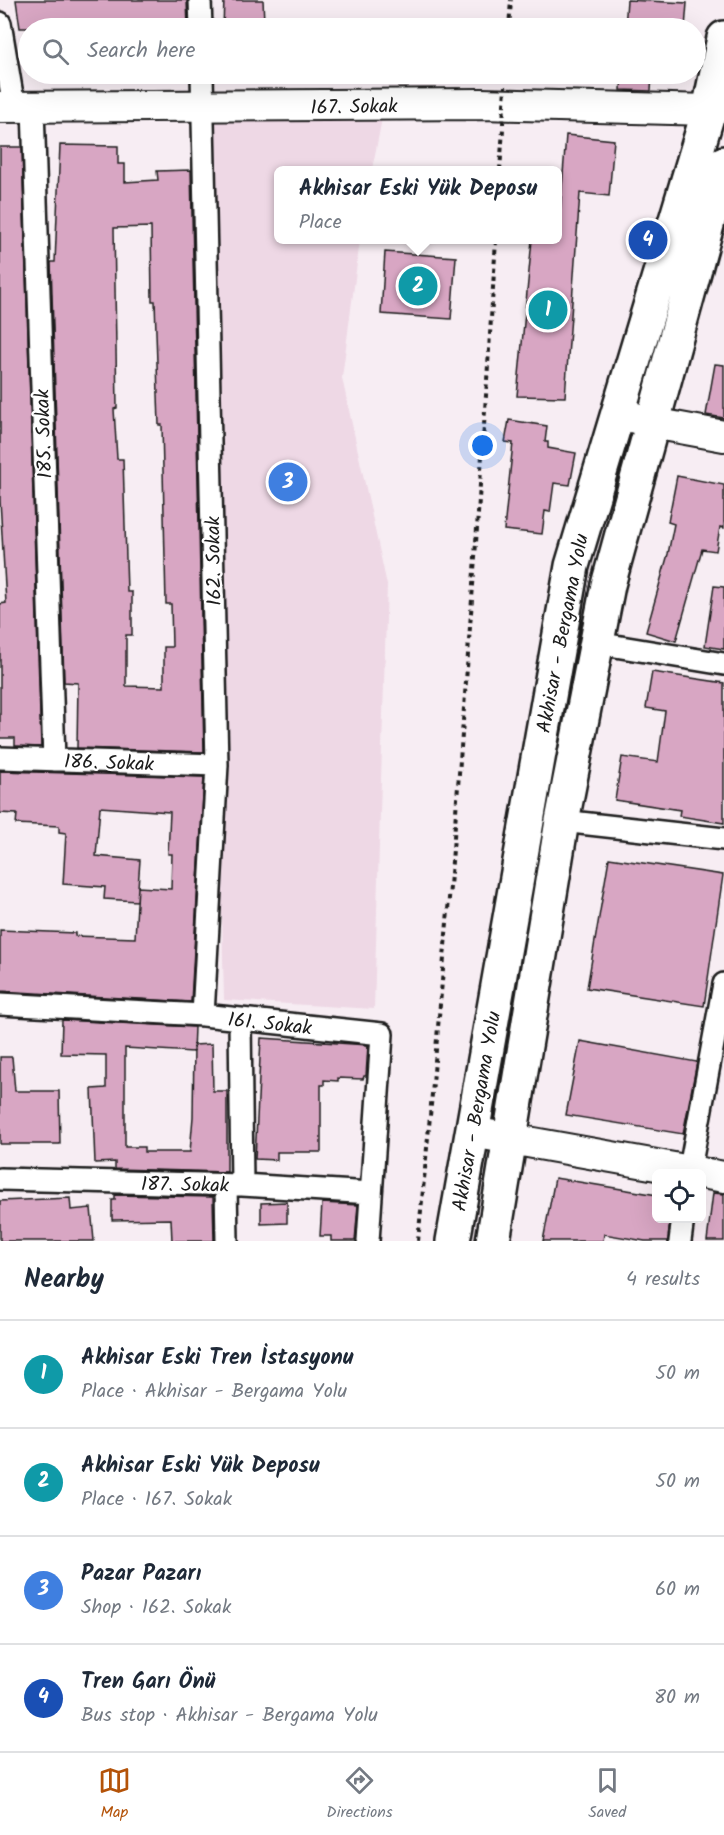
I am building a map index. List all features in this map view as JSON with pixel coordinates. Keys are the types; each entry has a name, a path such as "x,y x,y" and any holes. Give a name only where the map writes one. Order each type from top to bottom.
{"main road":[{"name":"Akhisar - Bergama Yolu","path":"453,1241 572,566 618,413 719,110 724,38"},
{"name":"Akhisar - Bergama Yolu","path":"492,1241 562,821 608,585 724,163"}],"street":[{"path":"200,0 201,18"},
{"name":"185. Sokak","path":"0,23 15,107 54,760"},
{"name":"162. Sokak","path":"202,84 217,765 203,1015"},
{"name":"167. Sokak","path":"15,107 481,104 719,110"},
{"path":"618,413 653,423 724,436"},
{"path":"597,643 724,664"},
{"name":"186. Sokak","path":"0,758 217,765"},
{"path":"562,821 724,838"},
{"path":"690,1169 724,984"},
{"name":"161. Sokak","path":"0,1004 203,1015 382,1035 371,1193"},
{"path":"227,1241 234,1185 240,1020"},
{"path":"472,1132 672,1169"},
{"path":"706,1174 724,1177"},
{"name":"187. Sokak","path":"0,1179 234,1185 371,1193"},
{"path":"368,1241 371,1193"},
{"path":"680,1241 682,1223"}],"path":[{"path":"510,18 511,0"},
{"path":"500,166 505,86"},
{"path":"418,1241 435,1065 475,574 496,244"}],"shaded area":[{"path":"203,107 384,108 373,166 274,166 274,244 359,244 342,378 387,585 374,1009 224,1000"}],"building":[{"path":"16,0 187,0 188,18 19,18"},
{"path":"224,0 263,0 264,18 223,18"},
{"path":"627,0 687,3 686,18 626,18"},
{"path":"621,84 651,84 651,91 621,90"},
{"path":"566,135 614,140 609,196 580,193 565,397 517,396 532,244 562,244 562,188"},
{"path":"60,145 118,146 118,164 125,164 125,182 158,180 157,171 191,170 204,752 77,748 78,683 64,682 51,262 55,262","holes":["151,227 152,301 155,301 159,425 162,425 166,604 171,604 172,647 164,647 164,687 126,686 126,635 132,635 132,592 127,592 123,459 117,459 114,409 117,408 114,228"]},
{"path":"0,147 22,147 41,747 15,746 15,738 0,738 0,604 6,603 0,500"},
{"path":"385,252 456,257 451,319 381,314"},
{"path":"715,364 724,365 724,418 706,415"},
{"path":"509,420 547,426 545,442 548,442 548,448 576,453 570,485 554,483 550,512 545,511 542,534 504,530 513,443 505,442"},
{"path":"677,476 724,485 724,528 720,527 716,551 702,549 676,641 646,632 674,524 668,522"},
{"path":"714,586 724,587 724,649 705,646"},
{"path":"652,672 724,683 724,823 679,816 680,810 615,800 622,757 658,762 665,711 646,708"},
{"path":"0,771 204,777 191,1002 0,991 0,930 135,938 138,889 137,901 104,899 105,887 63,884 66,833 59,832 59,826 16,824 17,814 0,813","holes":["100,807 170,812 168,854 172,854 171,889 138,887 140,860 96,856"]},
{"path":"609,858 723,875 704,1006 587,988"},
{"path":"62,1020 194,1027 193,1052 125,1048 125,1147 144,1147 144,1152 190,1152 194,1045 212,1044 213,1091 227,1091 227,1172 115,1169 115,1162 95,1163 92,1089 106,1088 106,1055 61,1054"},
{"path":"261,1038 368,1045 366,1076 363,1079 324,1080 324,1085 321,1085 321,1152 277,1152 277,1160 255,1159"},
{"path":"580,1041 697,1062 683,1134 566,1115"},
{"path":"0,1057 12,1057 15,1091 59,1091 60,1144 0,1144"},
{"path":"555,1178 652,1194 652,1223 670,1223 668,1241 645,1241 604,1234 603,1241 543,1241"},
{"path":"713,1193 724,1194 724,1241 707,1241"},
{"path":"115,1195 213,1197 214,1241 172,1241 171,1219 112,1220 112,1200 115,1200"},
{"path":"70,1198 71,1210 91,1208 94,1241 0,1241 0,1201"},
{"path":"287,1202 287,1223 261,1224 261,1203"},
{"path":"322,1203 358,1205 355,1241 331,1241 331,1236 320,1236"}],"place":[{"name":"Tren Garı Önü","path":"648,240"},
{"name":"Akhisar Eski Yük Deposu","path":"418,286"},
{"name":"Akhisar Eski Tren İstasyonu","path":"548,310"},
{"name":"Pazar Pazarı","path":"288,482"}]}
